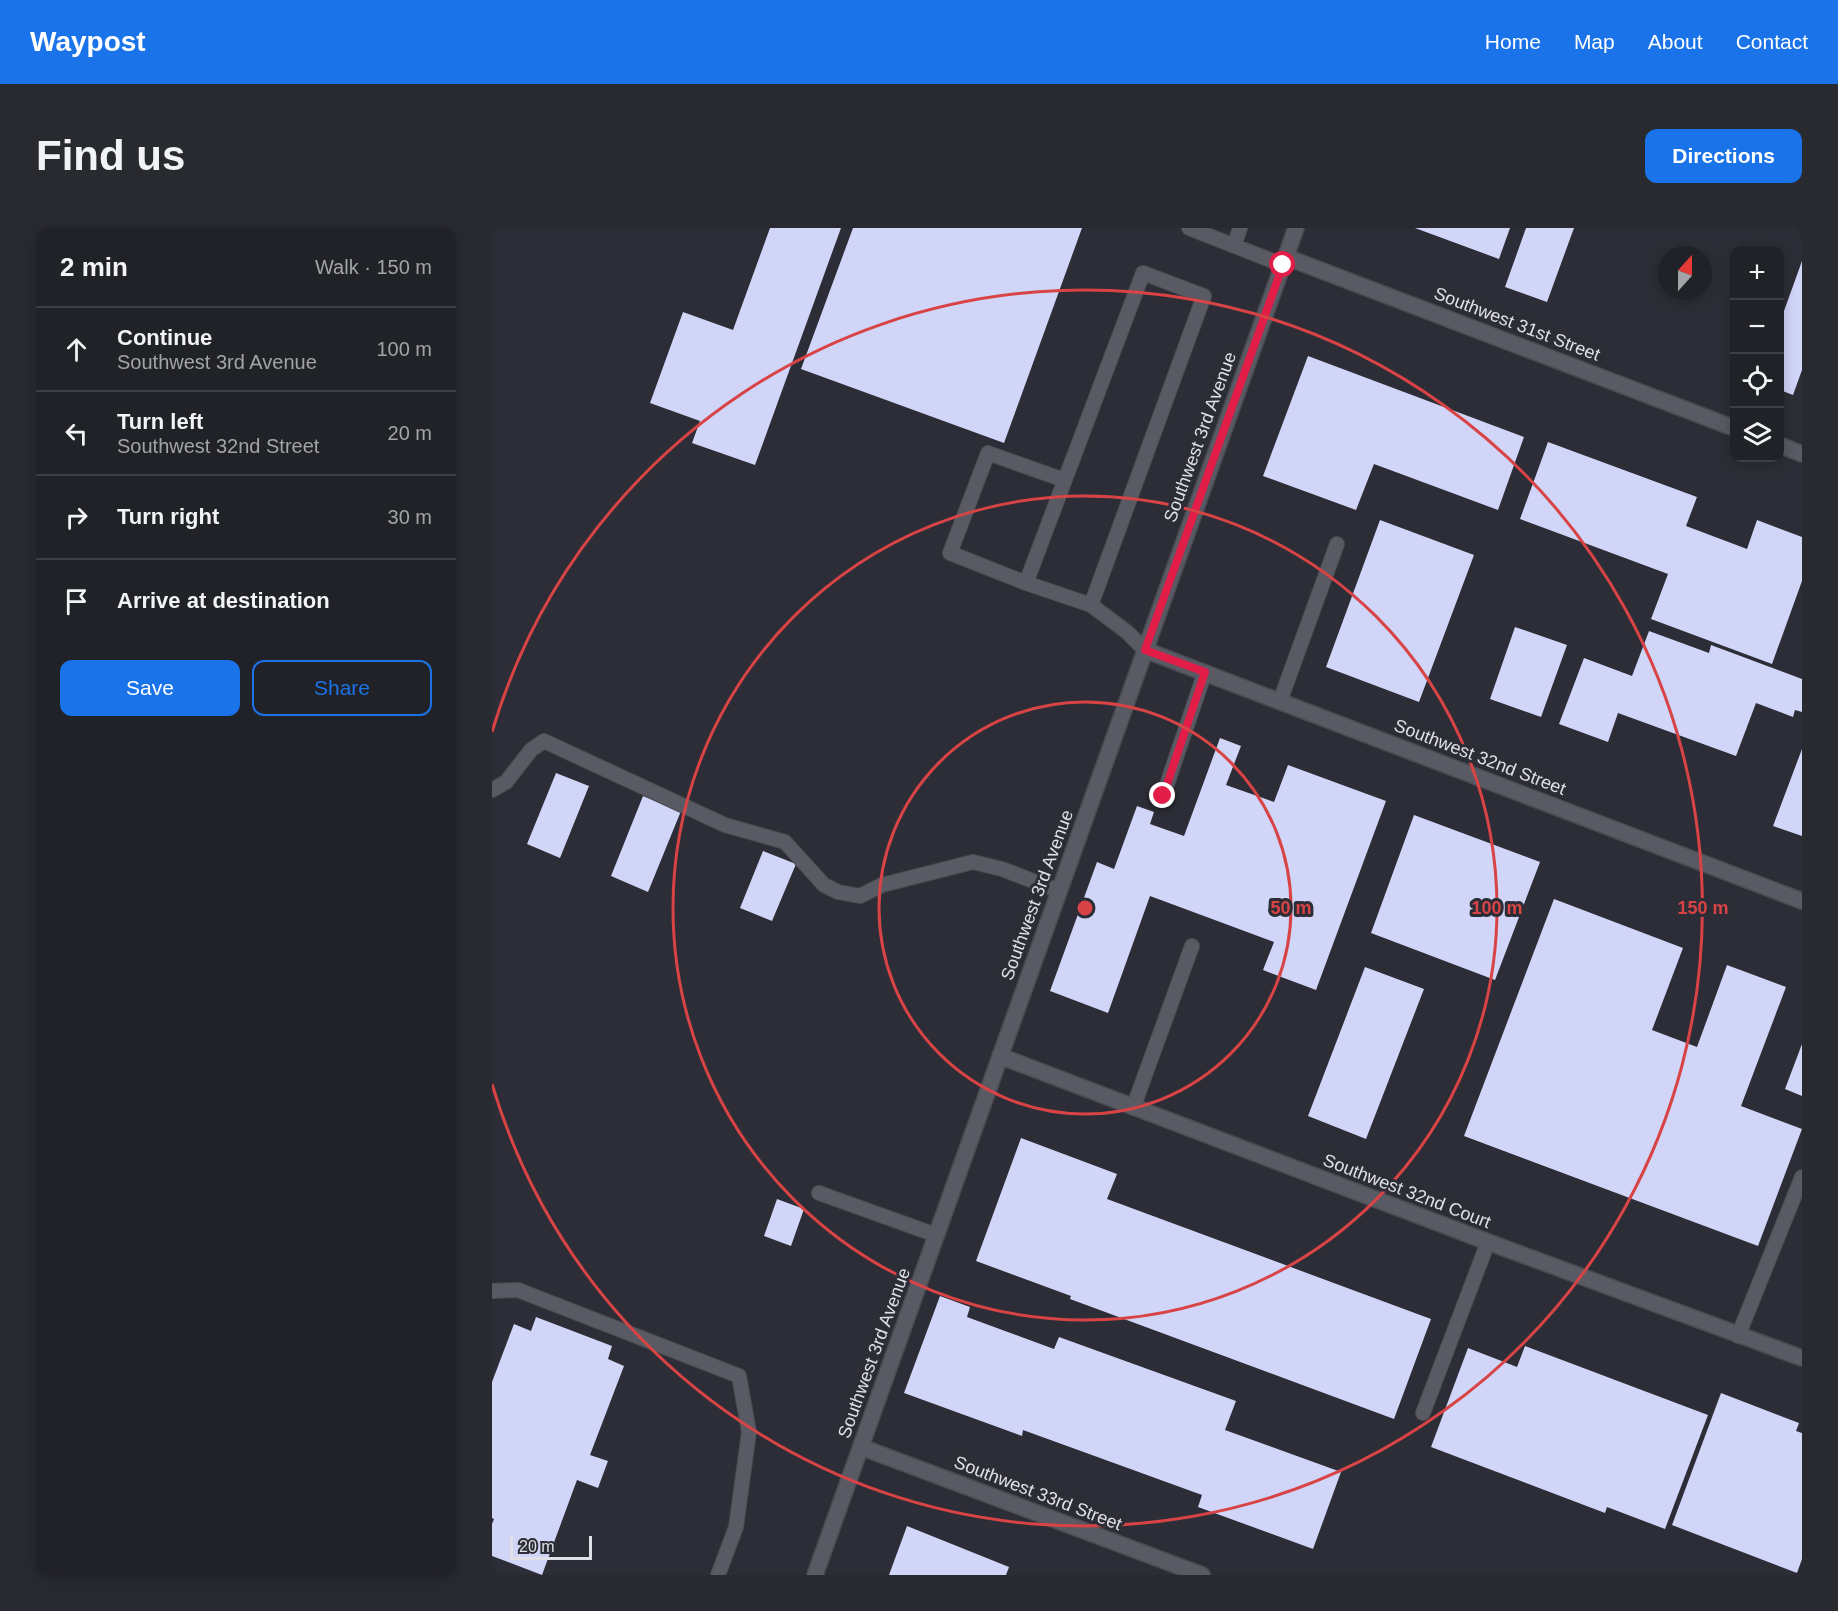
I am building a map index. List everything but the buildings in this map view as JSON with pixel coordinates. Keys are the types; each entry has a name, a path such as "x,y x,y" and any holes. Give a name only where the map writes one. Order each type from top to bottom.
{"street":[{"name":"Southwest 3rd Avenue","path":"815,1575 1296,228"},
{"name":"Southwest 31st Street","path":"1284,261 1730,427"},
{"path":"1784,447 1802,454"},
{"name":"Southwest 32nd Street","path":"1145,650 1802,901"},
{"name":"Southwest 32nd Court","path":"1000,1056 1488,1242 1802,1358"},
{"name":"Southwest 33rd Street","path":"861,1447 1202,1575"}],"lane":[{"path":"1189,228 1234,246 1284,261"},
{"path":"1234,246 1240,228"},
{"path":"1026,584 1143,273 1204,296 1091,605"},
{"path":"1064,480 988,453 950,553 1026,584 1091,605 1127,632 1145,650"},
{"path":"1280,701 1337,544"},
{"path":"1163,796 1205,672"},
{"path":"492,790 506,782 531,750 544,741 725,825 785,842 824,885 838,892 860,896 882,885 973,862 1002,869 1059,891"},
{"path":"1133,1108 1192,946"},
{"path":"1738,1336 1802,1177"},
{"path":"819,1193 936,1235"},
{"path":"1423,1413 1488,1242"},
{"path":"492,1291 518,1290 740,1376 749,1432 736,1527 718,1575"}],"route":[{"path":"1163,796 1205,672 1145,650 1283,265"}]}
